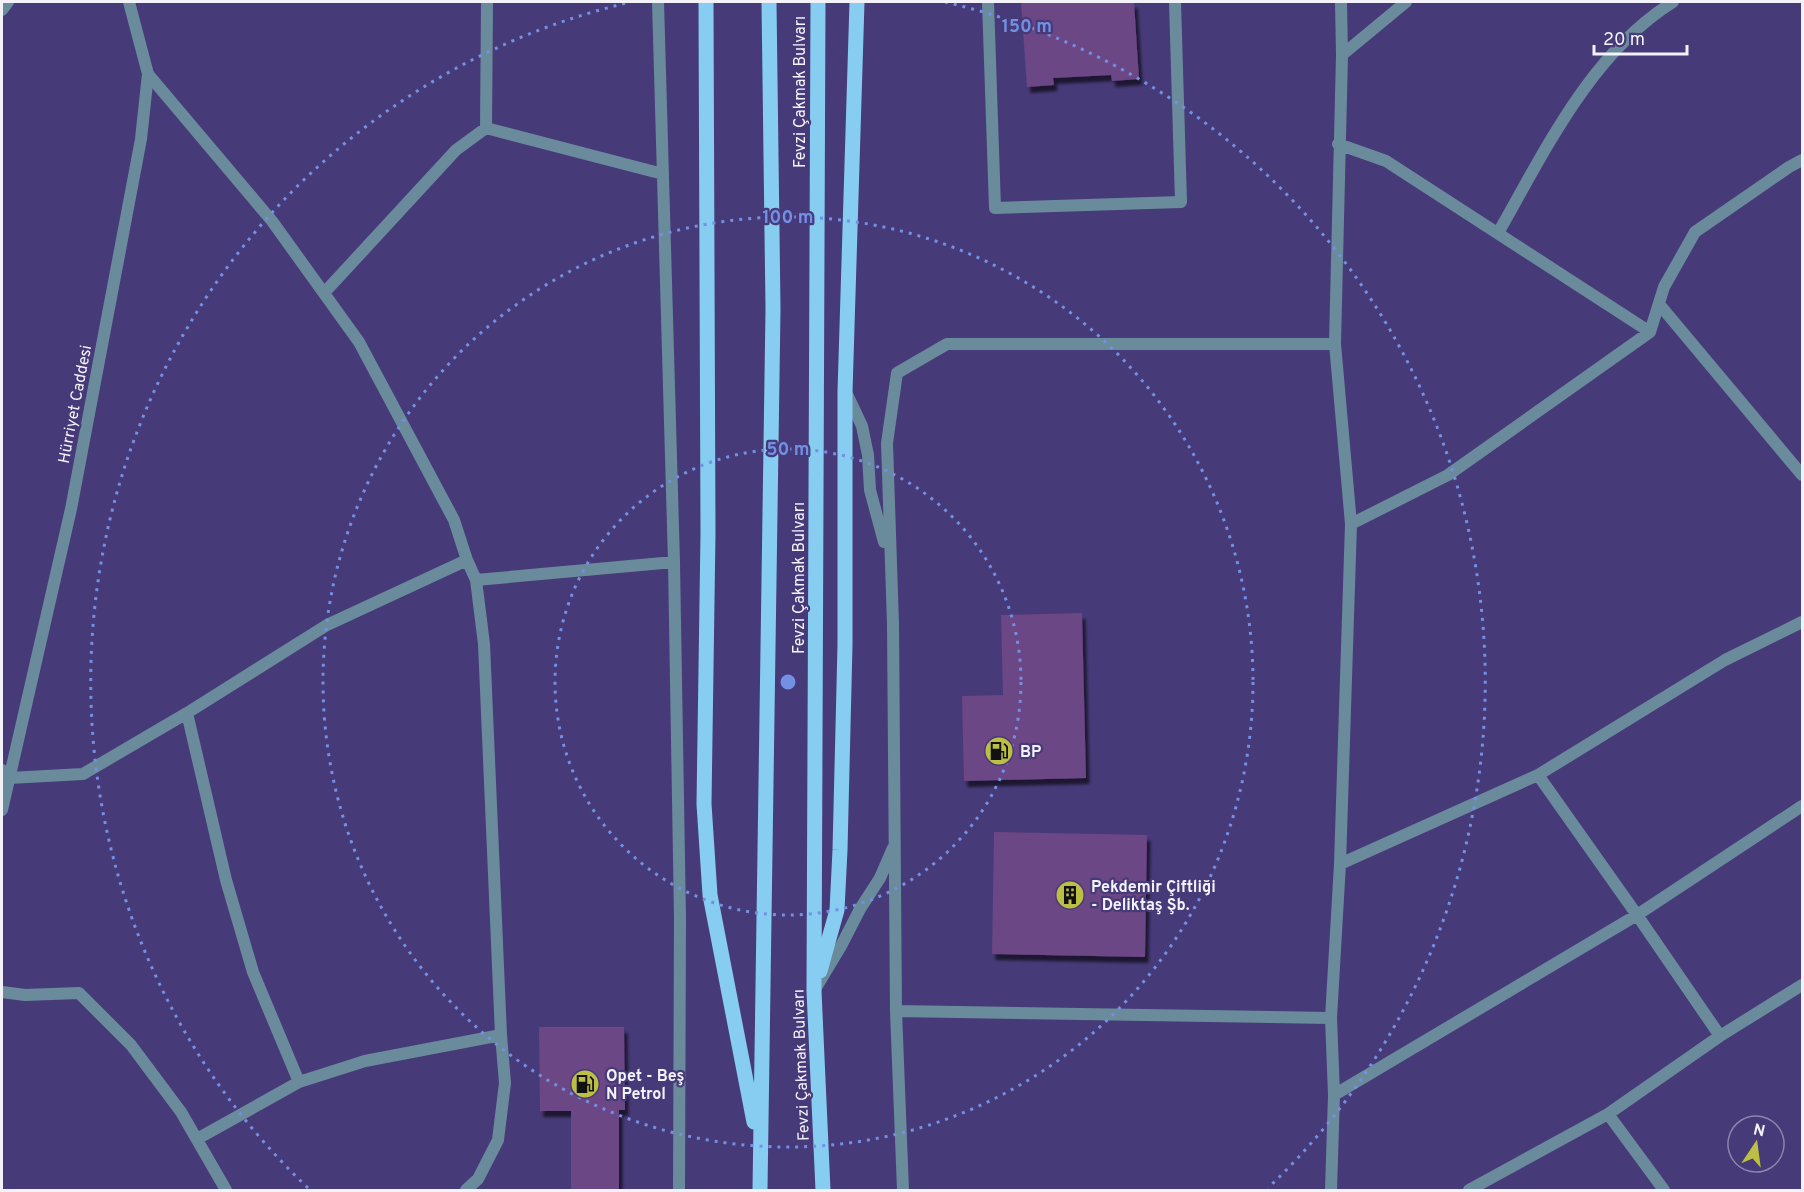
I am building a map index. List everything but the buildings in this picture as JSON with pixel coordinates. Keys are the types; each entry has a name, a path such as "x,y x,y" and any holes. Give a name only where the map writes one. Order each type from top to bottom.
{"main road":[{"path":"706,2 708,533 704,804 710,895 759,1153"},
{"name":"Fevzi Çakmak Bulvarı","path":"760,1191 772,309 769,2"},
{"name":"Fevzi Çakmak Bulvarı","path":"818,2 814,992 823,1191"},
{"path":"814,992 837,910 845,645 846,392 856,2"}],"street":[{"path":"2,10 8,2"},
{"name":"Hürriyet Caddesi","path":"2,810 5,774 71,509 141,139 148,74 129,2"},
{"path":"486,128 487,2"},
{"path":"658,2 674,562 680,917 679,1191"},
{"path":"988,2 995,208 1181,202 1175,2"},
{"path":"1331,1191 1334,1095 1331,1018 1340,864 1351,524 1335,344 1338,144 1342,55 1341,2"},
{"path":"1342,55 1406,2"},
{"path":"1498,233 1575,99 1622,44 1662,8 1673,2"},
{"path":"148,74 272,221 359,342 454,520 476,580 484,644 505,1083 498,1140 478,1179 465,1191"},
{"path":"324,293 456,150 486,128"},
{"path":"486,128 663,174"},
{"path":"1338,144 1386,161 1650,332"},
{"path":"1351,524 1448,475 1650,332 1665,287 1695,232 1788,167 1803,160"},
{"path":"1659,304 1803,475"},
{"path":"903,1191 897,1011 887,443 897,373 947,344 1335,344"},
{"path":"846,392 862,426 868,454 870,490 883,532 891,588"},
{"path":"5,774 83,774 187,713 327,625 467,560"},
{"path":"476,580 674,562"},
{"path":"1340,864 1538,775 1725,660 1800,628"},
{"path":"187,713 226,880 253,972 299,1082"},
{"path":"1538,775 1720,1036"},
{"path":"1334,1095 1637,915 1803,806"},
{"path":"814,992 880,878 895,842"},
{"path":"1469,1191 1608,1114 1720,1036 1803,985"},
{"path":"2,992 25,995 79,993 131,1045 181,1112 226,1191"},
{"path":"897,1011 1331,1018"},
{"path":"197,1139 299,1082 365,1061 501,1035"},
{"path":"1608,1114 1664,1191"}],"place":[{"name":"BP","path":"999,751"},
{"name":"Pekdemir Çiftliği - Deliktaş Şb.","path":"1070,895"},
{"name":"Opet - Beş N Petrol","path":"585,1084"}]}
